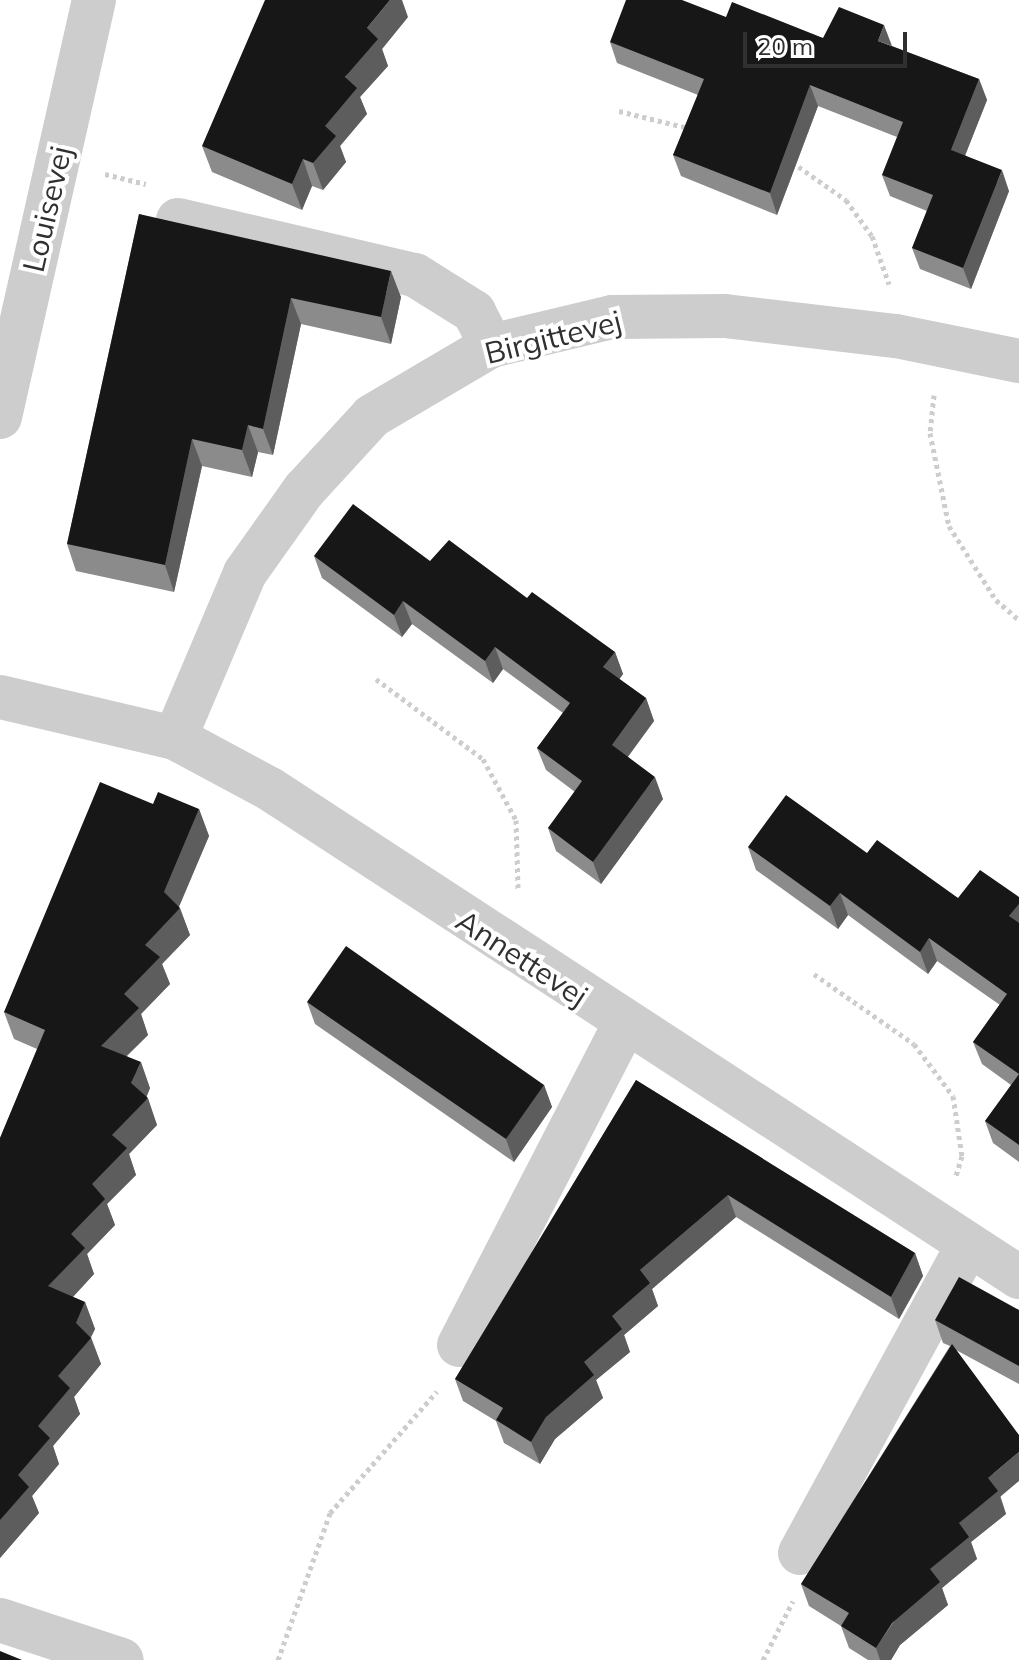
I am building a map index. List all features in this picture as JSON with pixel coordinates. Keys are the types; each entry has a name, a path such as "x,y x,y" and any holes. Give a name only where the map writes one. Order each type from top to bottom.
{"street":[{"name":"Louisevej","path":"0,417 94,0"},
{"path":"178,220 415,275 474,312 491,346"},
{"name":"Birgittevej","path":"175,738 245,573 304,490 372,416 491,346 612,317 725,316 896,336 1019,361"},
{"name":"Annettevej","path":"0,697 175,738 270,789 624,1026 1019,1277"},
{"path":"459,1345 624,1026"},
{"path":"800,1553 954,1238"},
{"path":"0,1620 122,1660"}],"path":[{"path":"619,111 693,130"},
{"path":"780,155 846,200 872,236 888,276 896,336"},
{"path":"58,162 165,189 178,220"},
{"path":"938,344 930,433 949,526 996,600 1019,620"},
{"path":"376,679 483,759 516,820 519,886 491,939"},
{"path":"814,974 914,1044 953,1096 962,1156 954,1238"},
{"path":"278,1660 330,1513 424,1407"}],"building":[{"path":"265,0 390,0 367,28 378,39 345,77 357,88 325,126 336,136 313,163 303,159 292,184 202,146"},
{"path":"626,0 682,0 726,17 732,2 823,38 839,7 884,25 878,41 979,79 951,150 1002,170 963,268 912,248 933,195 882,175 903,122 810,85 770,193 673,155 704,79 610,42"},
{"path":"139,214 391,271 381,317 291,298 263,429 248,425 242,450 192,439 165,565 67,544"},
{"path":"353,504 430,561 449,540 527,598 532,592 615,652 603,667 646,698 612,745 655,777 593,862 548,828 582,781 537,748 570,703 495,647 485,661 403,601 394,615 314,556"},
{"path":"100,782 153,804 158,792 199,809 164,892 180,908 145,945 160,957 124,994 139,1008 101,1046 141,1062 131,1083 148,1098 112,1135 127,1148 92,1184 105,1199 71,1234 85,1248 48,1286 85,1302 76,1323 91,1338 58,1376 70,1388 38,1426 50,1438 18,1475 29,1487 0,1520 0,1138 45,1030 4,1012"},
{"path":"786,795 867,853 877,840 958,898 980,870 1019,897 1019,904 1009,916 1019,923 1019,1074 973,1042 1007,994 929,938 920,952 840,893 830,906 748,847"},
{"path":"346,946 544,1085 506,1139 307,1002"},
{"path":"1019,1074 1019,1145 985,1121"},
{"path":"636,1080 915,1253 891,1297 728,1195 640,1270 650,1283 612,1316 622,1329 584,1362 594,1375 546,1417 531,1442 496,1420 503,1408 455,1379"},
{"path":"959,1277 1019,1310 1019,1366 935,1320"},
{"path":"952,1344 1019,1435 1019,1452 988,1478 998,1491 959,1523 969,1537 930,1569 940,1582 892,1623 876,1648 841,1626 849,1613 801,1584"},
{"path":"0,1651 22,1660 0,1660"}]}
